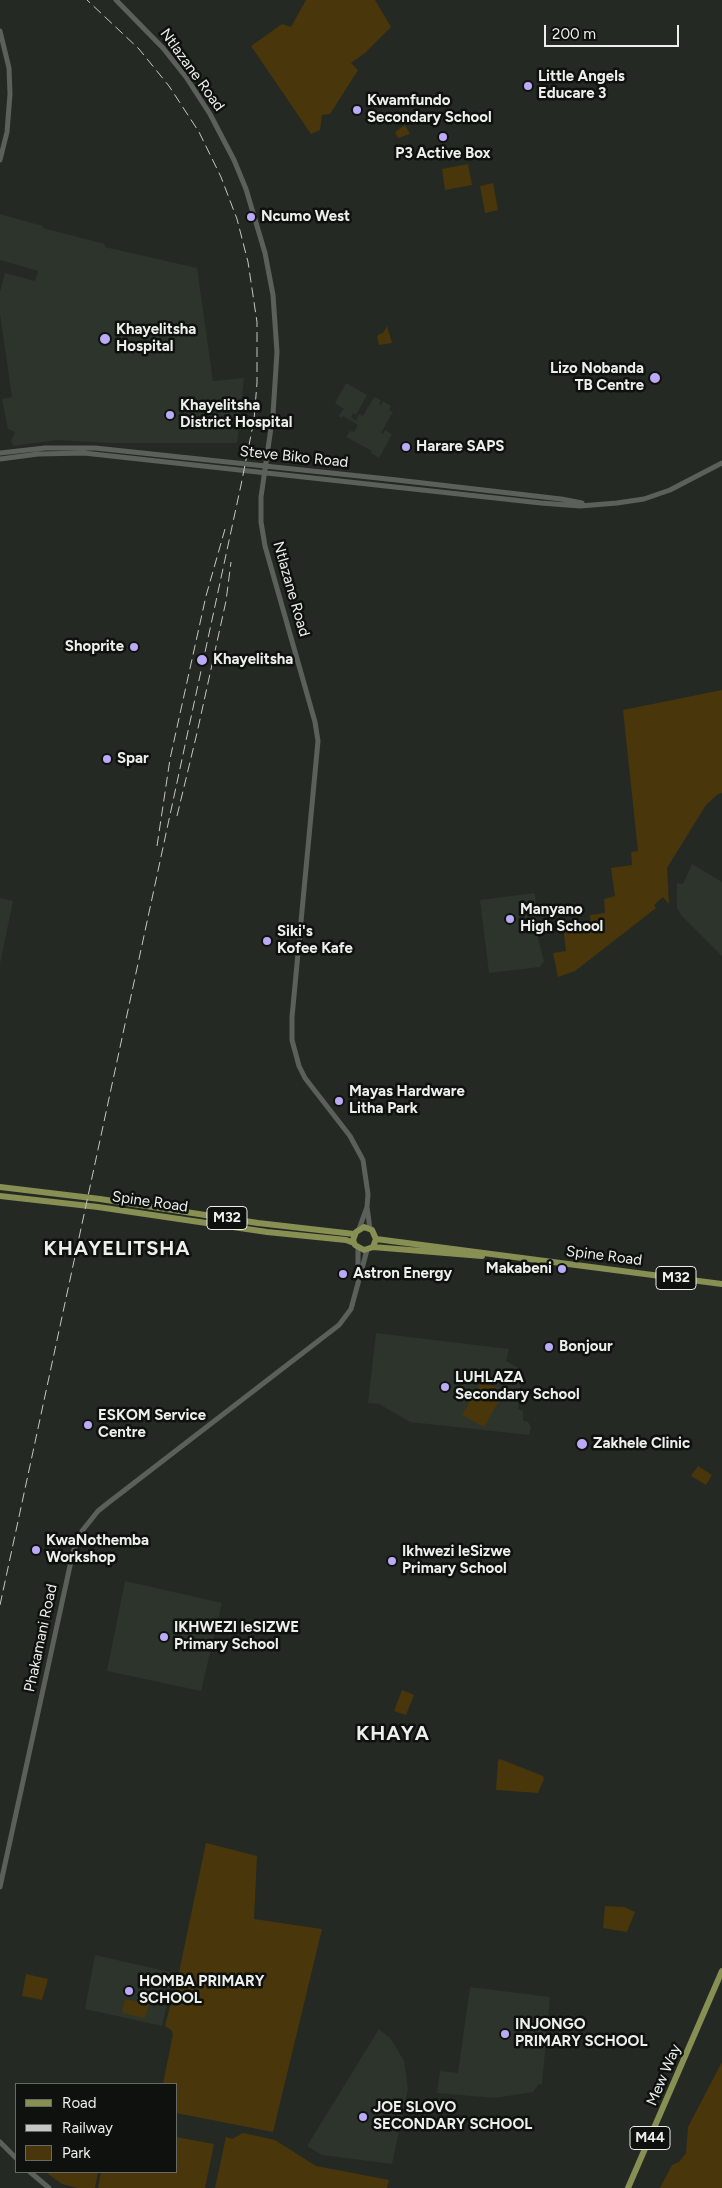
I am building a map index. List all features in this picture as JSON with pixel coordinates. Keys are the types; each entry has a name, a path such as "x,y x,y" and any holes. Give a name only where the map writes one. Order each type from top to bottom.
{"main road":[{"name":"Spine Road","path":"0,1187 74,1195 258,1223 357,1231 370,1229"},
{"name":"Spine Road","path":"0,1196 98,1207 266,1232 346,1240 366,1250 373,1247 513,1257"},
{"path":"370,1229 375,1234 376,1239 373,1247"},
{"path":"356,1246 357,1231"},
{"name":"Spine Road","path":"376,1239 722,1284"},
{"name":"Mew Way","path":"628,2188 722,1971"}],"street":[{"name":"Ntlazane Road","path":"116,0 169,55 213,118 246,189 265,253 273,300 277,352 273,414 261,497 261,522 265,546 315,722 318,747 293,1008 292,1040 299,1066 305,1078 350,1136 360,1152 367,1178 367,1207 370,1229"},
{"path":"0,31 9,68 10,94 7,132 0,160"},
{"name":"Steve Biko Road","path":"0,453 45,448 84,448 233,466 275,474 560,505 617,504 644,499 670,490 722,463"},
{"name":"Steve Biko Road","path":"0,459 38,454 84,453 276,468 561,499 585,504"},
{"name":"Ntlazane Road","path":"357,1231 367,1207"},
{"name":"Phakamani Road","path":"356,1246 359,1283"},
{"name":"Phakamani Road","path":"0,1888 73,1552 82,1531 108,1503 339,1325 351,1309 366,1250"},
{"path":"0,2142 15,2157"},
{"path":"31,2173 49,2188"}],"shaded area":[{"name":"Khayelitsha Hospital","path":"0,214 43,226 43,228 105,244 105,247 197,268 213,381 244,378 237,443 110,443 57,440 13,446 11,441 15,432 8,429 2,399 12,397 0,314 0,292 5,273 35,281 38,271 0,260"},
{"path":"346,383 367,395 356,415 353,413 351,417 356,421 359,414 363,416 374,397 381,400 379,404 381,405 383,401 391,406 389,410 393,412 381,433 383,434 385,430 392,434 379,458 371,453 372,451 346,437 350,431 354,432 358,425 343,416 342,418 338,416 344,409 335,403"},
{"path":"692,864 722,882 722,956 681,915 677,908 677,883 683,884"},
{"name":"Manyano High School","path":"535,893 538,938 544,961 540,967 489,973 480,900"},
{"path":"0,898 13,901 0,964"},
{"name":"LUHLAZA Secondary School","path":"376,1333 509,1349 506,1361 522,1370 518,1409 523,1411 523,1420 528,1422 531,1427 529,1435 410,1422 379,1404 368,1403"},
{"name":"IKHWEZI leSIZWE Primary School","path":"125,1581 222,1603 201,1691 107,1671"},
{"name":"HOMBA PRIMARY SCHOOL","path":"95,1955 174,1973 162,2026 85,2009"},
{"name":"INJONGO PRIMARY SCHOOL","path":"470,1987 550,1997 542,2084 539,2084 533,2092 495,2098 437,2093 440,2071 458,2073"},
{"name":"JOE SLOVO SECONDARY SCHOOL","path":"379,2029 391,2039 404,2061 408,2089 392,2164 322,2155 307,2146"}],"green space":[{"path":"306,0 375,0 391,27 365,53 351,63 358,70 330,114 322,115 320,130 311,134 251,46 282,24 291,27"},
{"path":"405,125 410,134 398,138 395,132"},
{"path":"468,164 472,185 445,190 442,169"},
{"path":"493,183 498,210 485,213 480,186"},
{"path":"387,326 392,343 379,345 377,337 383,333"},
{"path":"722,690 722,793 718,794 706,805 667,868 669,904 663,897 654,905 656,908 575,971 558,977 553,953 566,951 563,926 591,923 590,915 605,913 604,899 615,896 611,868 632,865 631,852 638,851 623,710"},
{"path":"482,1380 504,1392 484,1427 462,1415"},
{"path":"698,1466 712,1475 706,1485 691,1476"},
{"path":"402,1690 414,1695 406,1715 394,1711"},
{"path":"500,1759 543,1776 544,1779 538,1793 496,1790 498,1761"},
{"path":"206,1843 257,1856 254,1919 322,1929 273,2132 178,2113 178,2083 163,2083 173,2034 165,2026 179,1972"},
{"path":"605,1906 624,1907 635,1912 627,1932 603,1928"},
{"path":"26,1974 48,1979 42,2000 22,1996"},
{"path":"125,1999 149,2004 145,2018 122,2013"},
{"path":"722,2062 722,2188 660,2188 672,2165 679,2162 686,2153 688,2127"},
{"path":"243,2133 275,2140 316,2166 389,2180 387,2188 215,2188 226,2137 232,2139"},
{"path":"178,2137 214,2144 205,2188 98,2188 101,2173 178,2173"},
{"path":"98,2173 95,2188 77,2188 62,2184 48,2174"}],"railway":[{"path":"0,1605 241,485 254,420 257,383 257,322 248,262 237,219 221,177 199,132 169,86 139,49 87,0"},
{"path":"157,846 170,759 206,596 225,529"},
{"path":"177,816 226,601 231,562"}],"place":[{"name":"Little Angels Educare 3","path":"528,86"},
{"name":"Kwamfundo Secondary School","path":"357,110"},
{"name":"P3 Active Box","path":"443,137"},
{"name":"Ncumo West","path":"251,217"},
{"name":"Khayelitsha Hospital","path":"105,339"},
{"name":"Lizo Nobanda TB Centre","path":"655,378"},
{"name":"Khayelitsha District Hospital","path":"170,415"},
{"name":"Harare SAPS","path":"406,447"},
{"name":"Shoprite","path":"134,647"},
{"name":"Khayelitsha","path":"202,660"},
{"name":"Spar","path":"107,759"},
{"name":"Manyano High School","path":"510,919"},
{"name":"Siki's Kofee Kafe","path":"267,941"},
{"name":"Mayas Hardware Litha Park","path":"339,1101"},
{"name":"Makabeni","path":"562,1269"},
{"name":"Astron Energy","path":"343,1274"},
{"name":"Bonjour","path":"549,1347"},
{"name":"LUHLAZA Secondary School","path":"445,1387"},
{"name":"ESKOM Service Centre","path":"88,1425"},
{"name":"Zakhele Clinic","path":"582,1444"},
{"name":"KwaNothemba Workshop","path":"36,1550"},
{"name":"Ikhwezi leSizwe Primary School","path":"392,1561"},
{"name":"IKHWEZI leSIZWE Primary School","path":"164,1637"},
{"name":"HOMBA PRIMARY SCHOOL","path":"129,1991"},
{"name":"INJONGO PRIMARY SCHOOL","path":"505,2034"},
{"name":"JOE SLOVO SECONDARY SCHOOL","path":"363,2117"}],"district":[{"name":"KHAYELITSHA","path":"117,1249"},
{"name":"KHAYA","path":"393,1734"}]}
